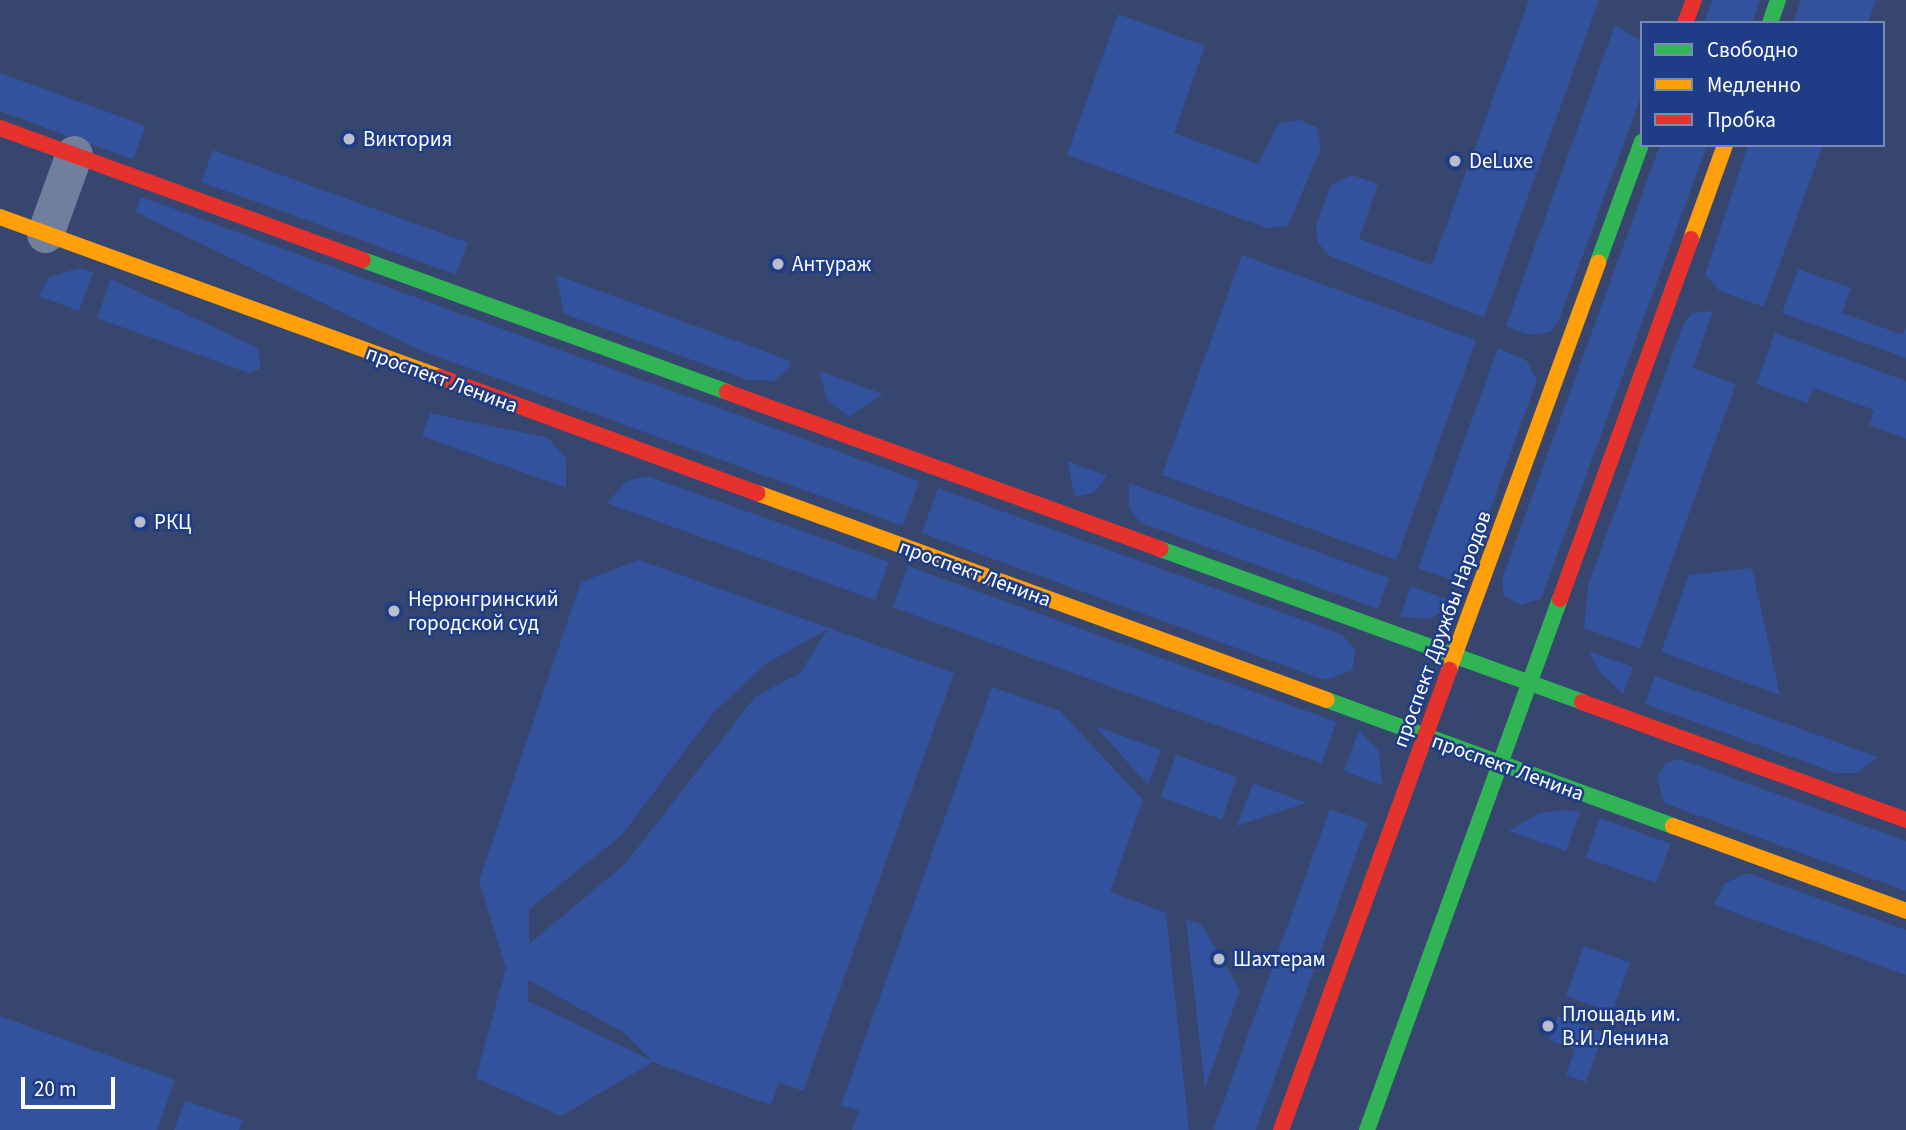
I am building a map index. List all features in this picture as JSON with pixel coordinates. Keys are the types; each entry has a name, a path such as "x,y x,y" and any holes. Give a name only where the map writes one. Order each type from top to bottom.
{"street":[{"path":"1686,21 1694,0"},
{"path":"1771,21 1778,0"},
{"path":"0,128 1906,820"},
{"name":"проспект Дружбы Народов","path":"1282,1130 1640,147"},
{"path":"1367,1130 1724,147"},
{"path":"45,234 74,154"},
{"name":"проспект Ленина","path":"0,218 1906,911"}],"shaded area":[{"path":"1529,0 1599,0 1484,318 1330,256 1318,243 1316,225 1331,185 1352,175 1378,184 1359,239 1432,265"},
{"path":"1712,0 1760,0 1753,21 1705,21"},
{"path":"1801,0 1876,0 1869,21 1794,21"},
{"path":"1118,14 1205,46 1174,133 1258,164 1279,123 1301,120 1317,128 1321,148 1288,226 1267,228 1067,155"},
{"path":"1615,25 1640,41 1640,99 1559,320 1550,332 1529,335 1506,326"},
{"path":"0,73 146,126 133,160 0,111"},
{"path":"1659,147 1706,147 1541,599 1520,605 1504,596 1502,579"},
{"path":"1747,147 1822,147 1764,307 1720,291 1705,275"},
{"path":"213,150 468,243 456,275 201,182"},
{"path":"141,197 919,481 903,526 419,350 136,212"},
{"path":"1242,255 1476,340 1396,560 1162,475"},
{"path":"80,268 93,272 79,311 39,296 49,277"},
{"path":"1798,269 1851,288 1842,313 1903,335 1906,327 1906,358 1782,313"},
{"path":"556,275 791,361 788,369 774,381 748,380 564,314"},
{"path":"111,279 258,348 261,368 249,373 97,318"},
{"path":"1713,311 1693,368 1736,384 1640,649 1584,628 1588,585 1683,325 1692,313"},
{"path":"1775,333 1906,381 1906,439 1869,425 1874,410 1813,388 1807,403 1756,384"},
{"path":"1498,348 1527,361 1537,380 1463,584 1418,568"},
{"path":"819,371 883,394 849,417 828,401"},
{"path":"430,413 548,438 566,458 566,488 422,436"},
{"path":"1067,461 1107,476 1095,492 1075,497"},
{"path":"647,476 889,562 875,600 607,503 627,481"},
{"path":"1129,483 1389,578 1378,609 1141,523 1129,509"},
{"path":"938,488 1341,634 1355,649 1353,670 1324,680 922,533"},
{"path":"639,560 954,673 803,1091 779,1082 771,1105 653,1062 561,1116 476,1078 506,968 479,881 581,582","holes":["828,629 800,673 755,697 625,864 529,944 529,909 622,835 713,713 767,663","528,980 623,1032 651,1060 528,1001"]},
{"path":"908,566 1336,722 1321,763 893,607"},
{"path":"1752,568 1780,695 1661,652 1689,575"},
{"path":"1411,586 1455,602 1430,619 1400,617"},
{"path":"1589,651 1633,667 1623,694 1598,670"},
{"path":"1655,676 1878,757 1857,773 1836,773 1645,704"},
{"path":"992,687 1060,711 1143,800 1110,892 1166,913 1189,1130 852,1130 859,1111 841,1105"},
{"path":"1095,726 1161,750 1148,785"},
{"path":"1359,730 1379,751 1382,785 1344,771"},
{"path":"1176,755 1237,777 1222,820 1161,797"},
{"path":"1680,759 1906,841 1906,891 1664,803 1657,776 1666,763"},
{"path":"1253,783 1306,803 1237,826"},
{"path":"1330,809 1368,823 1256,1130 1213,1129"},
{"path":"1565,810 1580,812 1566,851 1509,831 1539,813"},
{"path":"1600,818 1670,844 1656,883 1586,857"},
{"path":"1747,873 1906,930 1906,975 1714,905 1724,884"},
{"path":"1186,919 1202,925 1240,990 1205,1088"},
{"path":"1584,946 1630,963 1612,1013 1566,996"},
{"path":"0,1016 175,1080 157,1130 0,1130"},
{"path":"1558,1016 1604,1033 1586,1082 1566,1075 1575,1049 1549,1040"},
{"path":"185,1101 243,1120 239,1130 174,1130"}],"traffic: fast":[{"path":"1771,21 1778,0"},
{"path":"1598,262 1640,147"},
{"path":"363,260 727,392"},
{"path":"1160,549 1582,702"},
{"path":"1367,1130 1560,599"},
{"path":"1327,700 1673,826"}],"traffic: slow":[{"path":"1691,239 1724,147"},
{"path":"0,217 440,377"},
{"path":"1449,670 1598,262"},
{"path":"757,493 1327,700"},
{"path":"1673,826 1906,911"}],"traffic: jam":[{"path":"1686,21 1694,0"},
{"path":"0,128 363,260"},
{"path":"1560,599 1691,239"},
{"path":"440,377 757,493"},
{"path":"727,392 1160,549"},
{"path":"1281,1130 1449,670"},
{"path":"1582,702 1906,820"}],"place":[{"name":"Виктория","path":"349,139"},
{"name":"DeLuxe","path":"1455,161"},
{"name":"Антураж","path":"778,264"},
{"name":"РКЦ","path":"140,522"},
{"name":"Нерюнгринский городской суд","path":"394,611"},
{"name":"Шахтерам","path":"1219,959"},
{"name":"Площадь им. В.И.Ленина","path":"1548,1026"}]}
